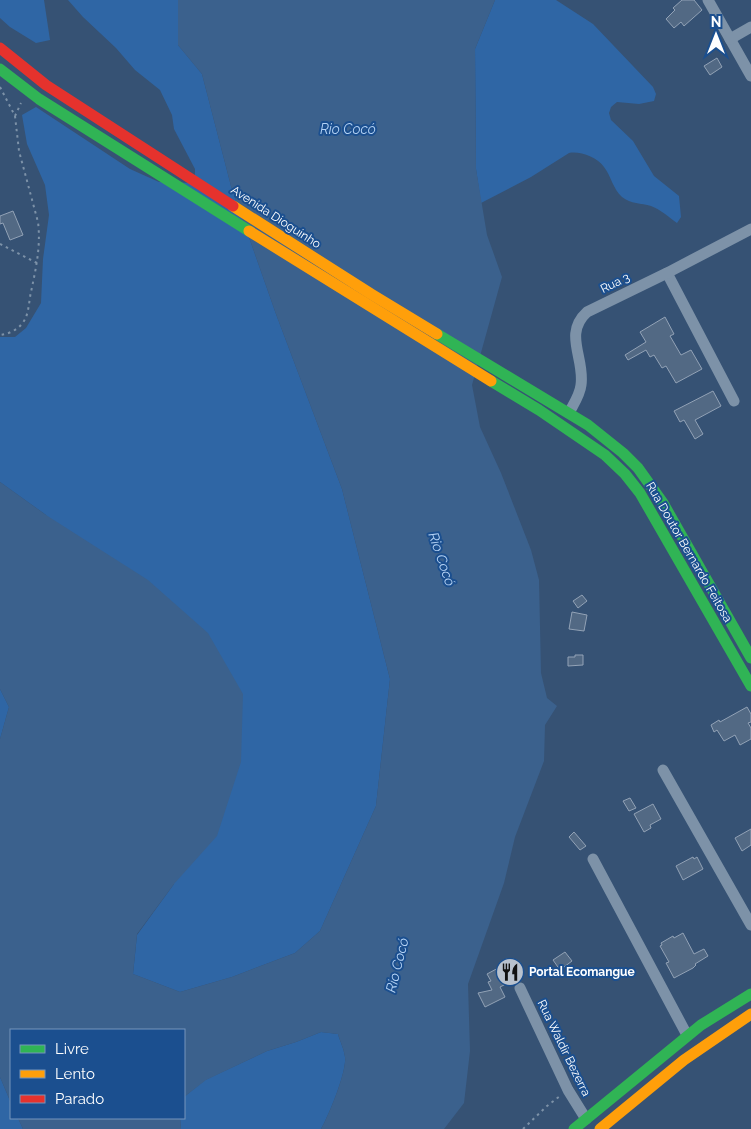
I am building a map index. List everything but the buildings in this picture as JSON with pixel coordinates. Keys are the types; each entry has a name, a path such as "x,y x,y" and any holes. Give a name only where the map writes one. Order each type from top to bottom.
{"main road":[{"name":"Avenida Dioguinho","path":"0,48 46,85 164,162 371,294 545,399"},
{"name":"Avenida Dioguinho","path":"0,69 40,99 353,297 539,410"},
{"name":"Rua Doutor Bernardo Feitosa","path":"545,399 600,432 636,464 652,483 751,658"},
{"name":"Rua Doutor Bernardo Feitosa","path":"539,410 605,455 640,492 751,686"},
{"path":"574,1129 701,1024 751,994"},
{"path":"600,1129 684,1060 751,1014"}],"street":[{"path":"708,0 751,76"},
{"path":"730,39 751,27"},
{"name":"Rua 3","path":"569,413 581,386 574,334 580,318 587,312 751,229"},
{"path":"667,273 734,400"},
{"path":"663,770 751,925"},
{"path":"593,859 687,1035"},
{"name":"Rua Waldir Bezerra","path":"520,988 568,1090 586,1119"}],"path":[{"path":"0,87 15,116 19,152 39,232 38,263 26,318 11,333 0,335"},
{"path":"0,244 38,263"},
{"path":"523,1129 547,1106 568,1090"}],"shaded area":[{"path":"0,0 44,0 50,40 36,43 10,27 0,18"},
{"path":"68,0 178,0 178,45 202,74 231,186 276,314 342,489 390,679 376,806 320,931 295,953 232,977 180,992 133,974 137,935 174,884 46,515 0,482 0,337 15,337 26,328 41,303 43,259 49,215 45,185 27,144 22,115 36,107 130,169 159,182 195,183 195,169 174,129 172,115 160,90 135,70"},
{"path":"495,0 556,0 593,24 653,87 656,94 654,101 639,104 617,102 611,107 609,113 611,120 633,141 654,176 679,196 681,217 677,223 654,207 632,202 622,197 601,163 578,153 569,153 531,177 481,203 476,169 475,49"},
{"path":"0,689 9,707 0,739"},
{"path":"321,1032 338,1034 343,1048 345,1064 343,1072 333,1104 321,1129 181,1129 180,1119 185,1119 185,1096 205,1080 267,1051"},
{"path":"0,1077 10,1101 10,1119 18,1119 23,1129 0,1129"}],"water":[{"name":"Rio Cocó","path":"178,0 495,0 475,49 476,169 487,235 502,277 472,385 480,427 501,473 531,550 539,580 541,673 547,698 557,706 545,725 544,761 515,837 504,883 468,984 470,1051 464,1103 444,1129 321,1129 333,1104 343,1072 345,1057 338,1034 321,1032 267,1051 206,1080 185,1096 185,1029 10,1029 10,1101 0,1077 0,739 9,707 0,689 0,482 46,515 148,580 208,633 243,694 241,762 217,836 174,884 137,934 133,974 180,992 232,977 295,953 320,931 376,806 390,679 342,489 276,314 231,186 202,74 178,45"},
{"path":"18,1119 180,1119 181,1129 23,1129"}],"traffic: fast":[{"path":"0,69 39,99 249,231"},
{"path":"437,334 588,425 623,453 638,468 663,503 751,658"},
{"path":"491,381 539,410 605,455 625,474 640,493 751,686"},
{"path":"574,1129 701,1025 751,994"}],"traffic: slow":[{"path":"233,206 437,334"},
{"path":"249,231 491,381"},
{"path":"600,1129 684,1060 751,1014"}],"traffic: jam":[{"path":"0,48 46,85 233,206"}],"place":[{"name":"Portal Ecomangue","path":"510,972"}]}
